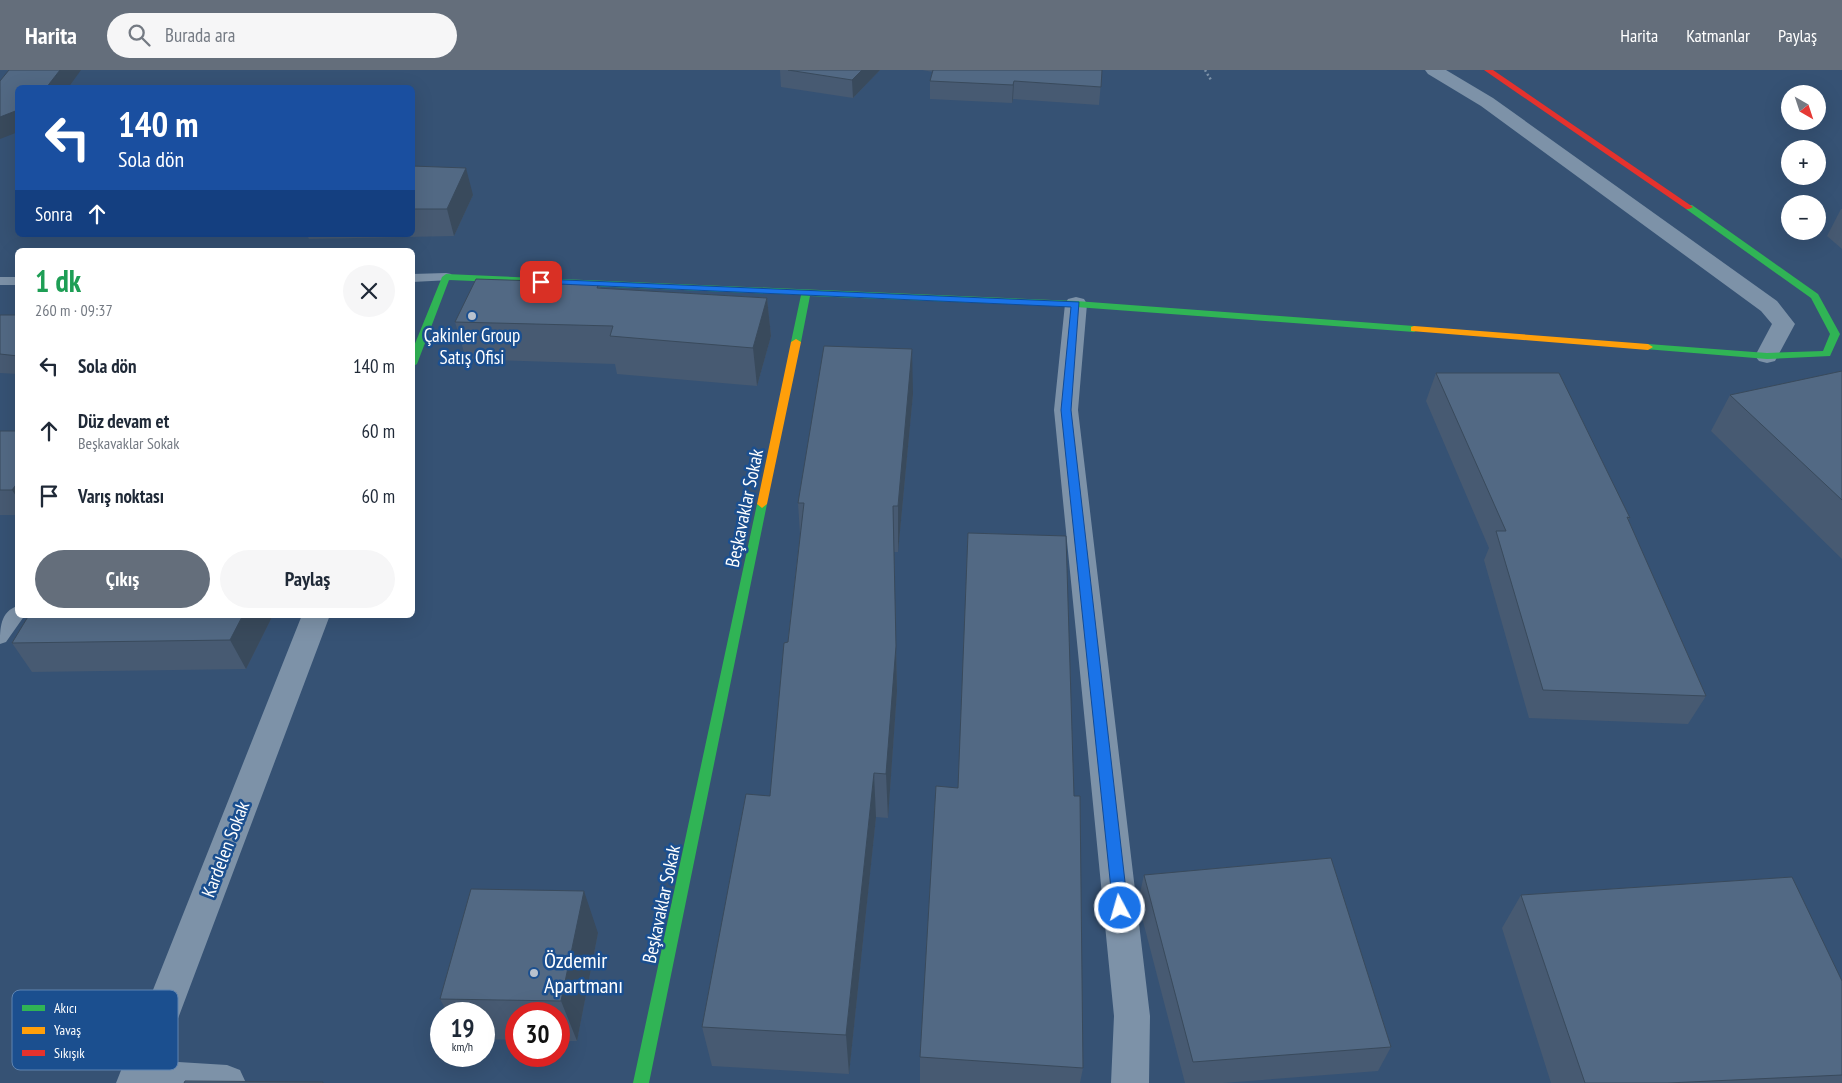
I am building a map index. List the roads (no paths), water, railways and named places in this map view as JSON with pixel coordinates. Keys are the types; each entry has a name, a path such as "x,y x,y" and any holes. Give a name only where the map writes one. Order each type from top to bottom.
{"street":[{"path":"1434,70 1487,102 1769,306 1784,324 1767,356"},
{"path":"415,356 446,278 1076,304 1767,356 1827,354 1835,334 1815,296 1628,164 1488,70"},
{"name":"Beşkavaklar Sokak","path":"641,1083 806,293"},
{"path":"1076,304 1066,410 1132,1016 1130,1083"},
{"name":"Kardelen Sokak","path":"171,990 315,618"},
{"path":"136,1080 227,1083"}],"lane":[{"path":"415,278 446,278"},
{"path":"0,281 15,281"},
{"path":"0,637 15,616"}],"place":[{"name":"Çakinler Group Satış Ofisi","path":"472,316"},
{"name":"Özdemir Apartmanı","path":"534,973"}]}
